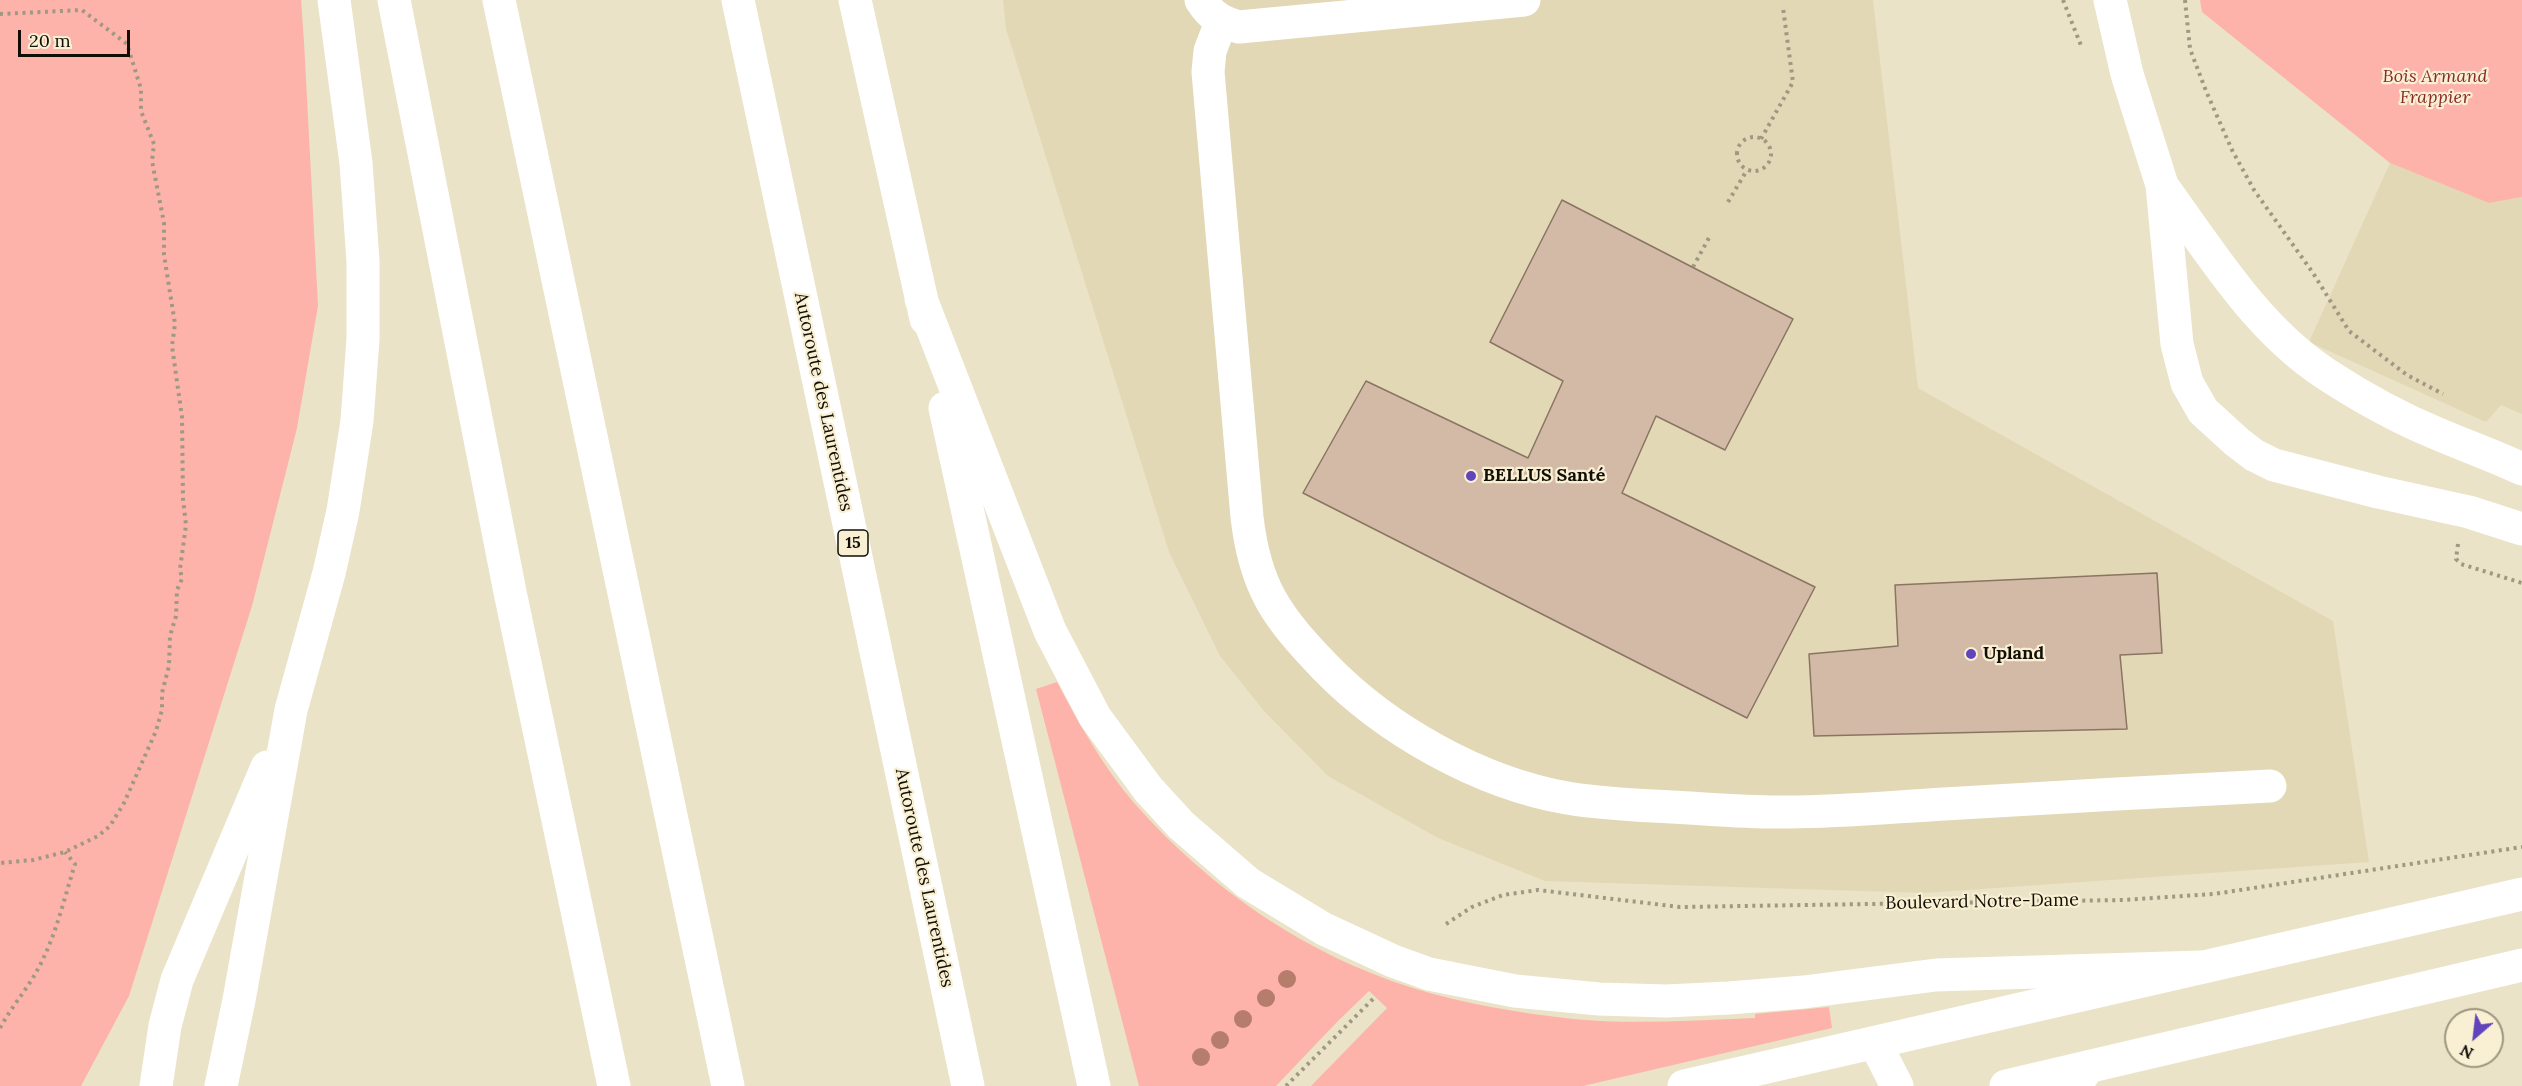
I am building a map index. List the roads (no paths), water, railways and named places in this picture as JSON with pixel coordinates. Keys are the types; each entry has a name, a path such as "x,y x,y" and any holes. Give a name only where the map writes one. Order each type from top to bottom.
{"main road":[{"path":"221,1086 239,1000 291,710 329,573 343,512 357,421 363,339 363,261 356,163 334,0"},
{"path":"394,0 510,592 614,1086"},
{"path":"499,0 729,1086"},
{"name":"Autoroute des Laurentides","path":"738,0 968,1086"},
{"path":"855,0 1094,1086"},
{"path":"1524,0 1252,27 1239,27 1211,11 1208,72 1247,517 1257,571 1265,592 1288,627 1342,685 1387,718 1446,756 1508,781 1566,798 1621,804 1733,811 1808,812 2270,786"},
{"path":"2110,0 2129,83 2162,185 2177,344 2182,364 2203,411 2254,455 2274,465 2378,492 2469,512 2522,529"},
{"path":"2162,185 2229,280 2251,306 2300,354 2325,373 2394,413 2522,469"},
{"path":"921,299 1046,622 1095,717 1135,772 1181,825 1248,883 1324,929 1393,961 1429,974 1515,991 1599,999 1666,1001 1804,993 1936,975 2202,967"},
{"path":"156,1086 164,1035 177,980 291,710"},
{"path":"1684,1086 2522,894"},
{"path":"2006,1086 2081,1077 2522,966"},
{"path":"1875,1043 1897,1086"}],"place":[{"name":"BELLUS Santé","path":"1471,476"},
{"name":"Upland","path":"1971,654"}],"park label":[{"name":"Bois Armand Frappier","path":"2435,88"}]}
